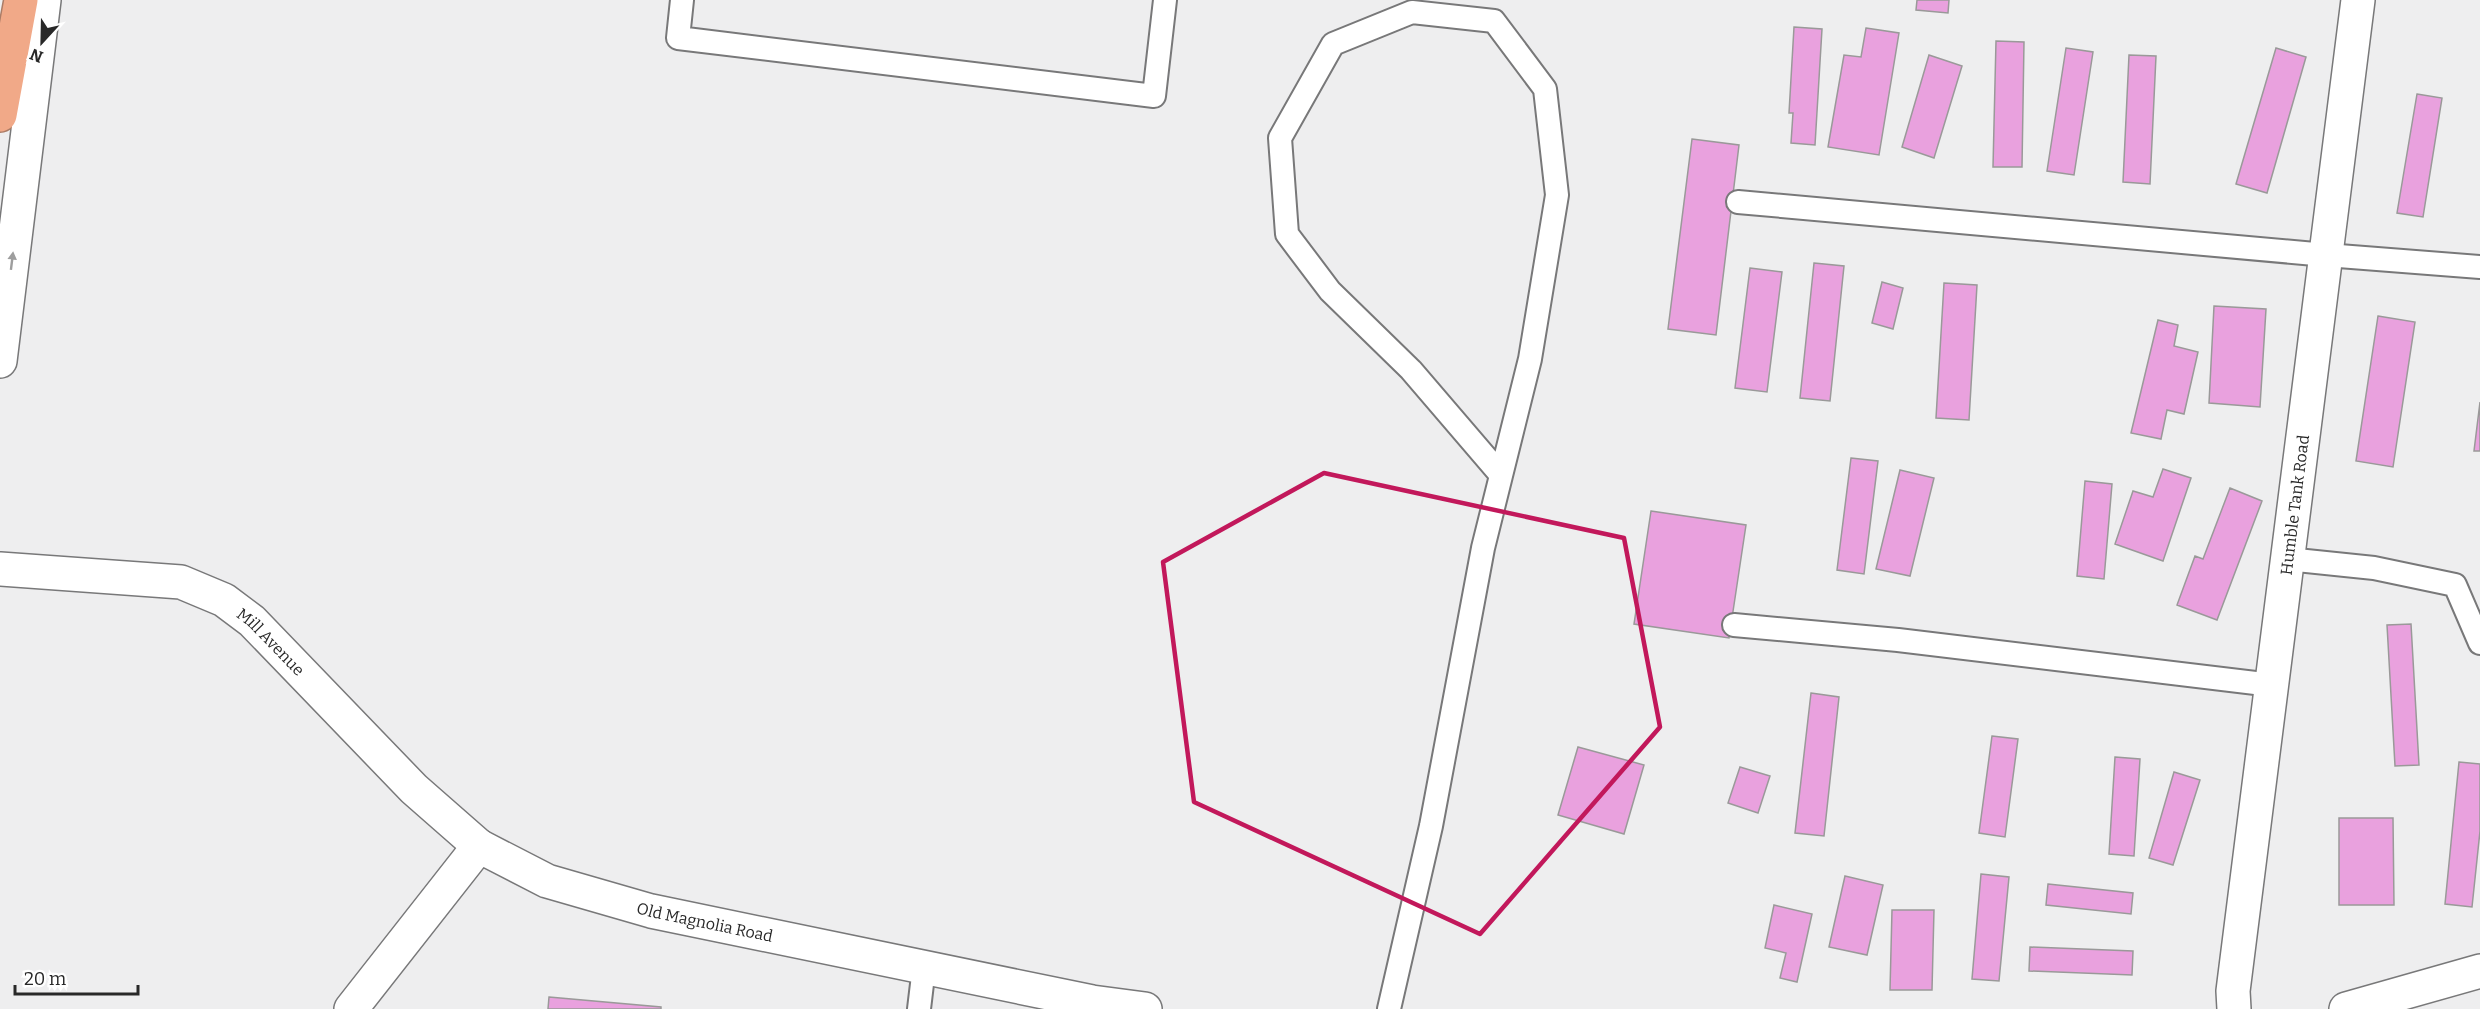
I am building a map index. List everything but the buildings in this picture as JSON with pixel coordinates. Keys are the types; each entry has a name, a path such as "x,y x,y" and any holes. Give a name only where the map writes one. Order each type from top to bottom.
{"highway":[{"path":"0,115 21,0"}],"street":[{"path":"0,361 44,0"},
{"name":"Humble Tank Road","path":"2234,1009 2233,991 2358,0"},
{"name":"Mill Avenue","path":"0,569 181,582 224,600 252,621 414,789 479,846"},
{"path":"351,1009 479,846"},
{"name":"Old Magnolia Road","path":"479,846 547,881 651,911 1092,1002 1145,1009"},
{"path":"2346,1009 2480,971"}],"lane":[{"path":"682,0 678,38 1154,96 1165,0"},
{"path":"1389,1009 1431,826 1483,548 1530,359 1557,195 1545,89 1494,21 1412,12 1333,44 1280,138 1287,234 1330,291 1412,370 1501,475"},
{"path":"1738,202 2480,267"},
{"path":"2288,559 2374,568 2455,585 2480,643"},
{"path":"1734,625 1921,642 2272,685"},
{"path":"919,1009 924,967"}],"highlighted area":[{"path":"1324,473 1624,538 1660,727 1480,934 1194,802 1163,562"}]}
